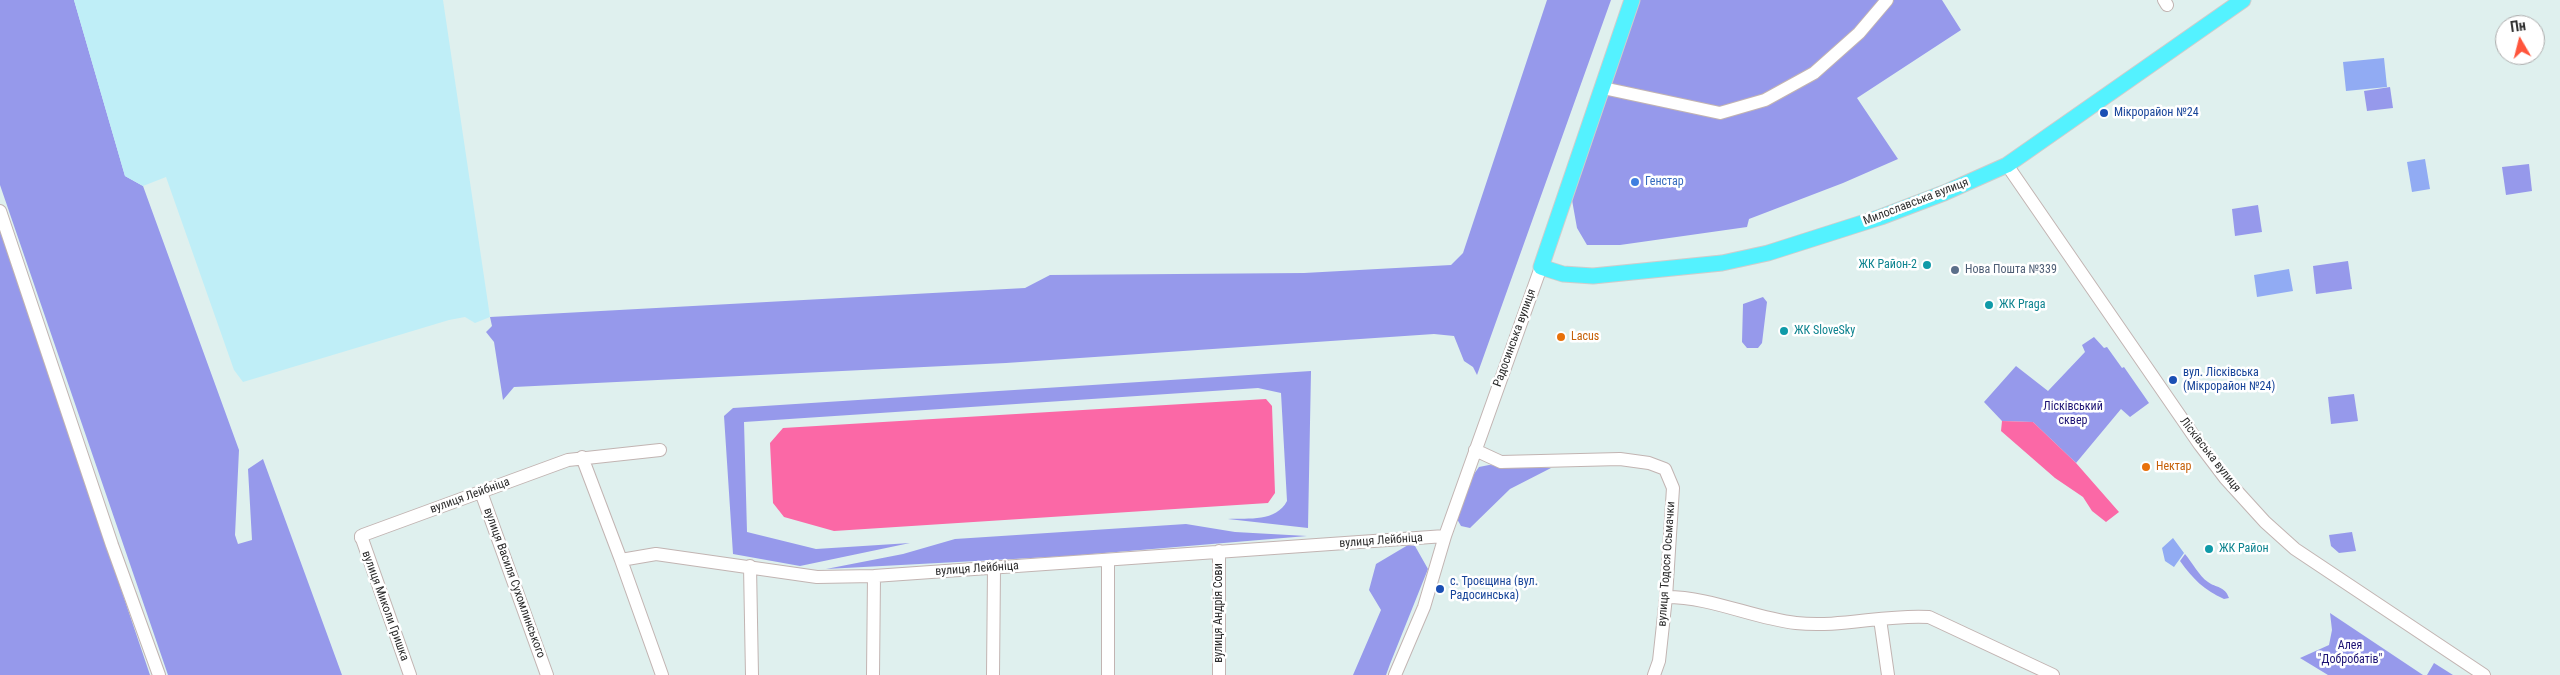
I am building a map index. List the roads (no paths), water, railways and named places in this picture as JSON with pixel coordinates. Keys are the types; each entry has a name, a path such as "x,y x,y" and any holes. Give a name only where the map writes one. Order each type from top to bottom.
{"main road":[{"name":"Радосинська вулиця","path":"1541,267 1632,0"},
{"name":"Милославська вулиця","path":"1541,267 1563,274 1593,276 1722,263 1768,253 1881,217 1944,193 2007,165 2244,0"}],"street":[{"path":"1603,88 1720,113 1765,100 1814,73 1859,33 1887,0"},
{"name":"Лісківська вулиця","path":"2007,165 2200,445 2265,522 2295,549 2484,675"},
{"path":"0,211 112,545 159,675"},
{"name":"Радосинська вулиця","path":"1394,675 1424,607 1445,536 1541,267"},
{"name":"вулиця Лейбніца","path":"360,538 363,535 568,460 660,450"},
{"name":"вулиця Тодося Осьмачки","path":"1475,450 1501,462 1620,459 1649,463 1665,469 1673,488 1666,597 1659,661 1654,675"},
{"path":"582,457 662,675"},
{"name":"вулиця Василя Сухомлинського","path":"481,492 547,675"},
{"name":"вулиця Лейбніца","path":"621,560 656,554 817,577 874,576 1445,536"},
{"name":"вулиця Миколи Гришка","path":"360,538 410,675"},
{"name":"вулиця Андрія Сови","path":"1219,551 1219,675"},
{"path":"1108,560 1108,675"},
{"path":"750,566 752,675"},
{"path":"993,675 994,569"},
{"path":"874,576 874,675"},
{"path":"1666,597 1700,599 1769,619 1797,623 1817,624 1911,616 1929,617 2053,675"},
{"path":"1880,619 1888,675"}],"place":[{"name":"Мікрорайон №24","path":"2104,113"},
{"name":"Генстар","path":"1635,182"},
{"name":"ЖК Район-2","path":"1927,265"},
{"name":"Нова Пошта №339","path":"1955,270"},
{"name":"ЖК Praga","path":"1989,305"},
{"name":"ЖК SloveSky","path":"1784,331"},
{"name":"Lacus","path":"1561,337"},
{"name":"вул. Лісківська (Мікрорайон №24)","path":"2173,380"},
{"name":"Нектар","path":"2146,467"},
{"name":"ЖК Район","path":"2209,549"},
{"name":"с. Троєщина (вул. Радосинська)","path":"1440,589"}],"park label":[{"name":"Лісківський сквер","path":"2073,414"},
{"name":"Алея \"Добробатів\"","path":"2350,653"}]}
